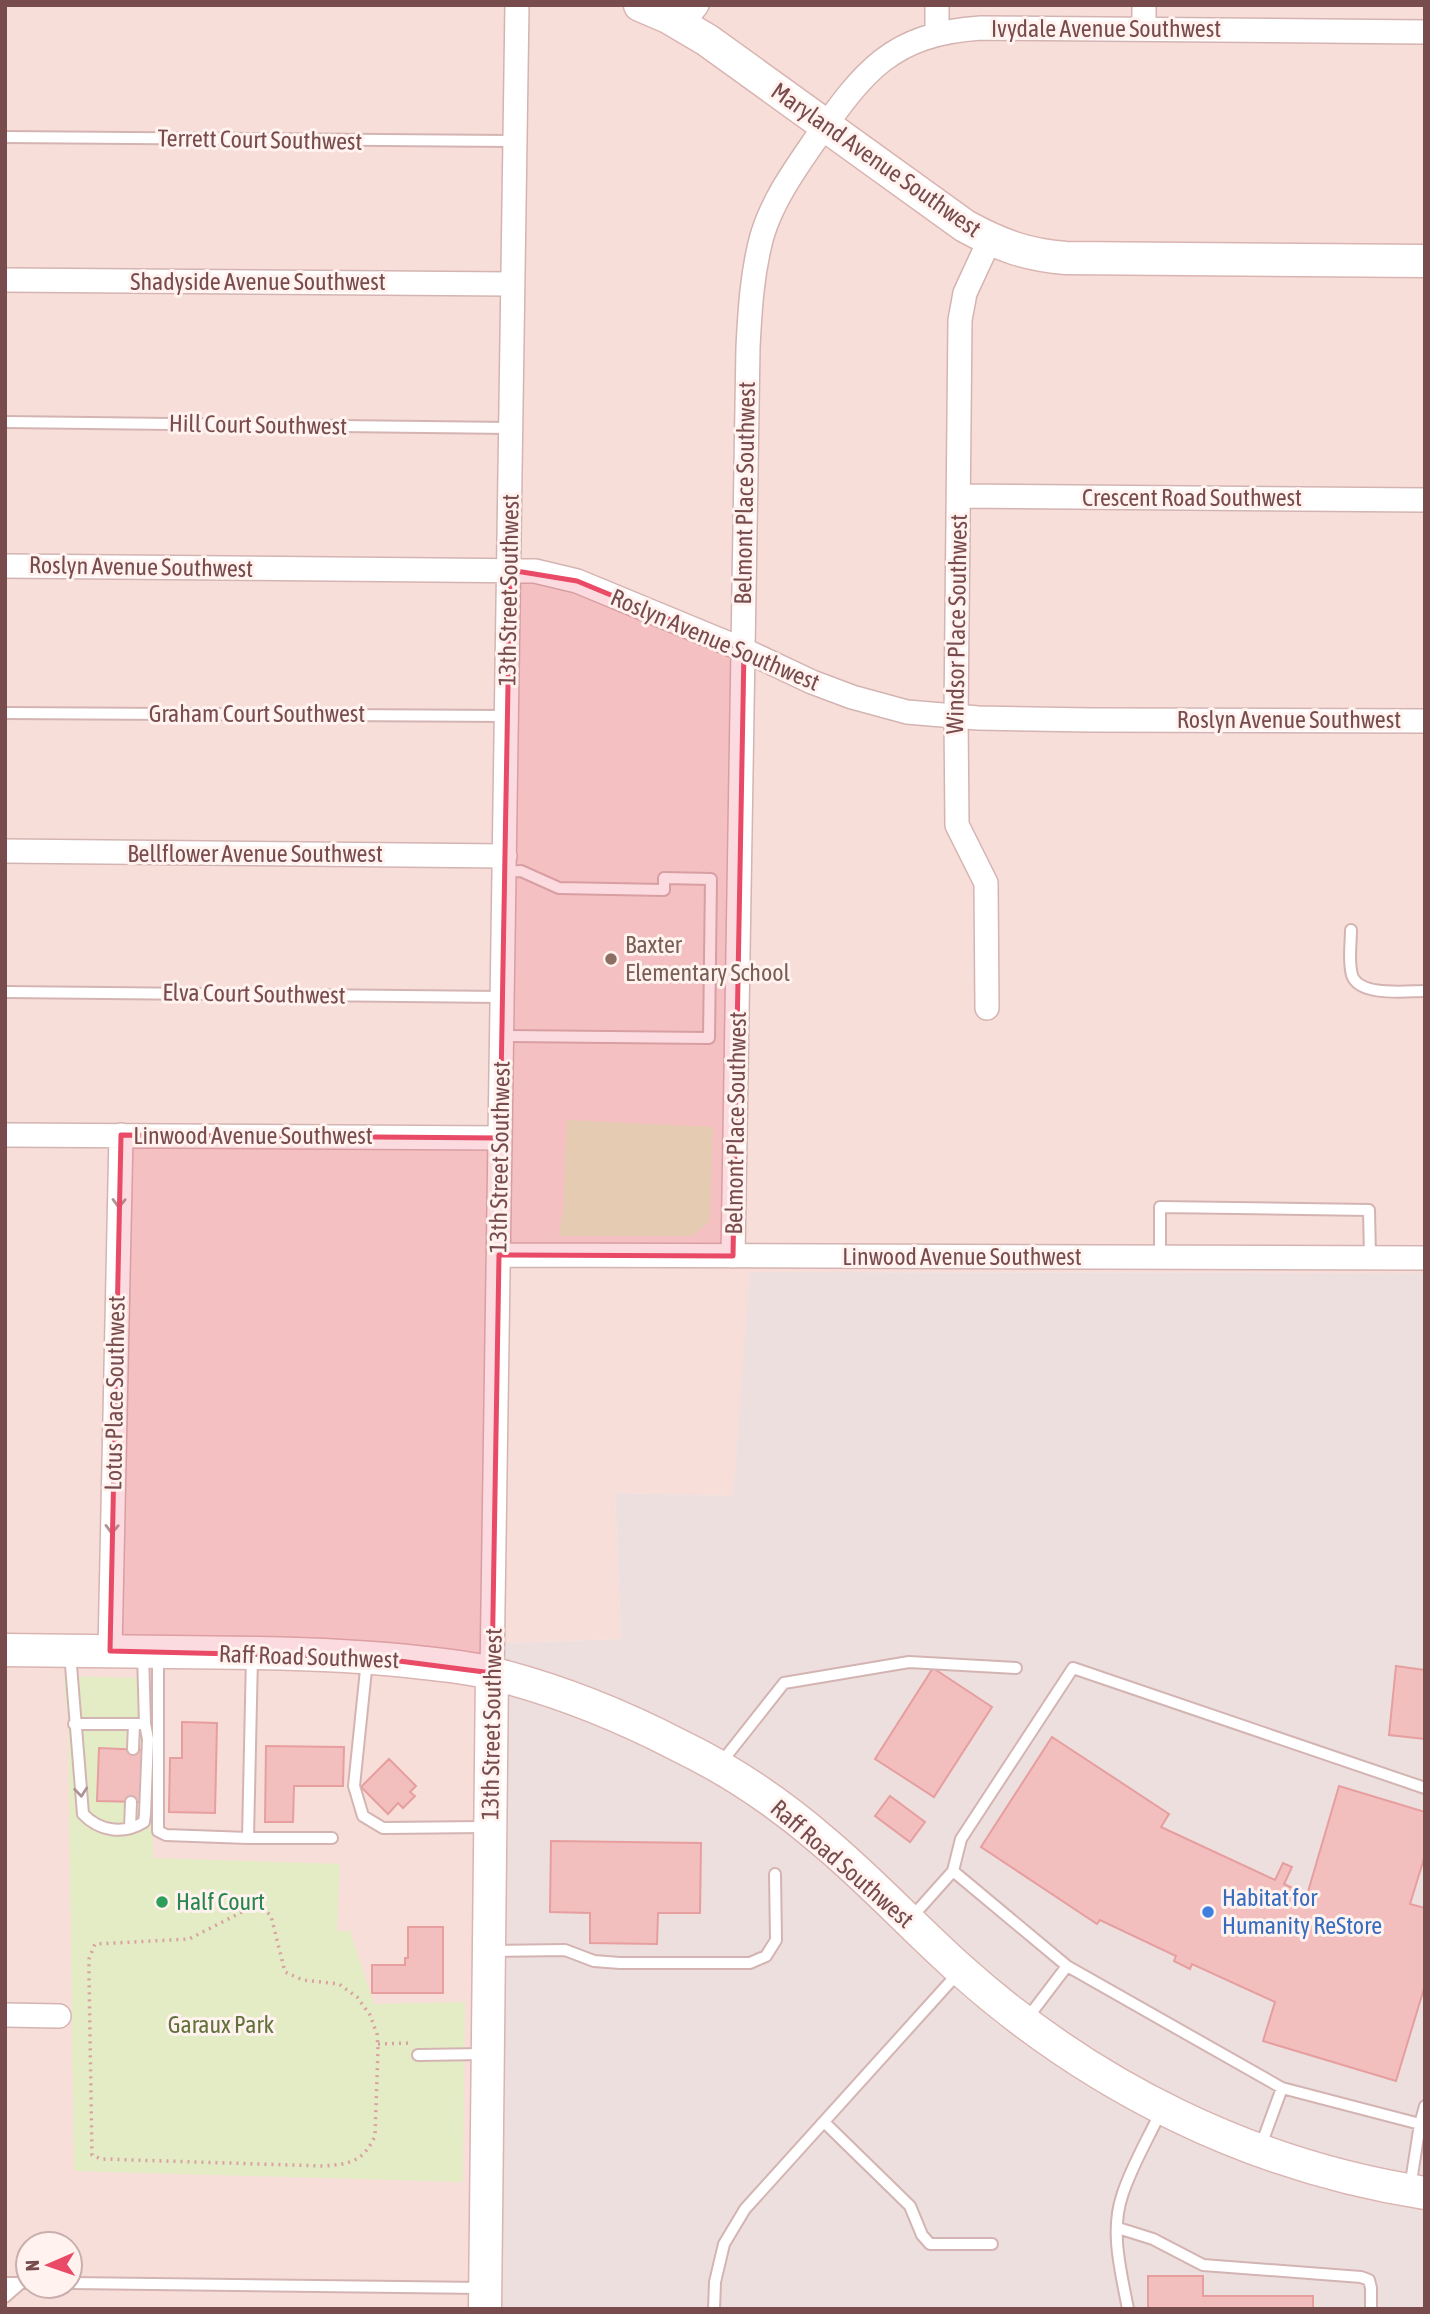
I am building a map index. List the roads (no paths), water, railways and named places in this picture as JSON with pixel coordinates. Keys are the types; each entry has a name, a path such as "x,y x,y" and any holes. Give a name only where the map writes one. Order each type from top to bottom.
{"main road":[{"name":"Maryland Avenue Southwest","path":"640,5 689,15 825,126 965,226 1009,248 1038,256 1066,258 1425,261"},
{"name":"Raff Road Southwest","path":"5,1650 368,1657 492,1673 603,1711 718,1766 780,1807 822,1840 961,1970 1024,2022 1078,2061 1162,2109 1202,2128 1259,2150 1348,2177 1417,2192"},
{"name":"13th Street Southwest","path":"485,2298 492,1673"}],"street":[{"name":"13th Street Southwest","path":"492,1673 517,5"},
{"path":"937,5 937,33"},
{"path":"1144,5 1144,29"},
{"name":"Ivydale Avenue Southwest","path":"825,126 846,96 880,62 911,42 937,33 981,28 1425,32"},
{"name":"Belmont Place Southwest","path":"733,1256 751,286 767,221 793,171 825,126"},
{"name":"Windsor Place Southwest","path":"987,1008 986,883 957,825 956,717 960,320 965,293 990,239"},
{"name":"Shadyside Avenue Southwest","path":"5,280 512,284"},
{"name":"Crescent Road Southwest","path":"959,496 1425,499"},
{"name":"Roslyn Avenue Southwest","path":"5,566 510,570 544,573 577,581 852,697 907,712 956,717 1091,720 1425,721"},
{"name":"Bellflower Avenue Southwest","path":"5,851 505,864"},
{"name":"Linwood Avenue Southwest","path":"5,1135 500,1138"},
{"name":"Lotus Place Southwest","path":"110,1651 121,1135"},
{"name":"Linwood Avenue Southwest","path":"499,1255 1425,1258"},
{"path":"5,2015 59,2016"}],"lane":[{"name":"Terrett Court Southwest","path":"5,137 514,141"},
{"name":"Hill Court Southwest","path":"5,422 511,428"},
{"name":"Graham Court Southwest","path":"5,713 508,716"},
{"path":"501,1036 709,1038 711,879 664,878 664,890 559,888 505,864"},
{"path":"1351,930 1350,965 1353,978 1361,986 1371,990 1425,991"},
{"name":"Elva Court Southwest","path":"5,992 502,997"},
{"path":"1160,1257 1160,1206 1369,1210 1370,1257"},
{"path":"69,1651 83,1814 94,1825 109,1829 130,1828 144,1822 148,1739 139,1724"},
{"path":"133,1749 150,1652"},
{"path":"150,1652 158,1831 166,1835 332,1838"},
{"path":"248,1838 252,1653"},
{"path":"368,1657 354,1786 363,1816 383,1828 491,1827"},
{"path":"718,1766 784,1683 909,1662 1016,1668"},
{"path":"909,1921 953,1871 961,1839 1073,1668 1425,1788"},
{"path":"74,1724 139,1724"},
{"path":"130,1828 131,1802"},
{"path":"953,1871 1067,1966 1282,2088 1420,2124"},
{"path":"489,1951 565,1950 594,1961 620,1963 750,1963 766,1955 776,1940 775,1874"},
{"path":"1024,2022 1067,1966"},
{"path":"714,2309 715,2282 724,2244 745,2209 961,1970"},
{"path":"418,2055 488,2054"},
{"path":"1259,2150 1282,2088"},
{"path":"1417,2192 1420,2124 1425,2106"},
{"path":"1128,2309 1121,2271 1118,2228 1122,2195 1162,2109"},
{"path":"824,2122 910,2206 922,2235 930,2244 992,2245"},
{"path":"1118,2228 1153,2239 1203,2265 1361,2277 1369,2280 1371,2309"},
{"path":"84,2284 485,2298"}],"place":[{"name":"Baxter Elementary School","path":"611,959"},
{"name":"Half Court","path":"162,1902"},
{"name":"Habitat for Humanity ReStore","path":"1208,1912"}],"park label":[{"name":"Garaux Park","path":"221,2025"}]}
